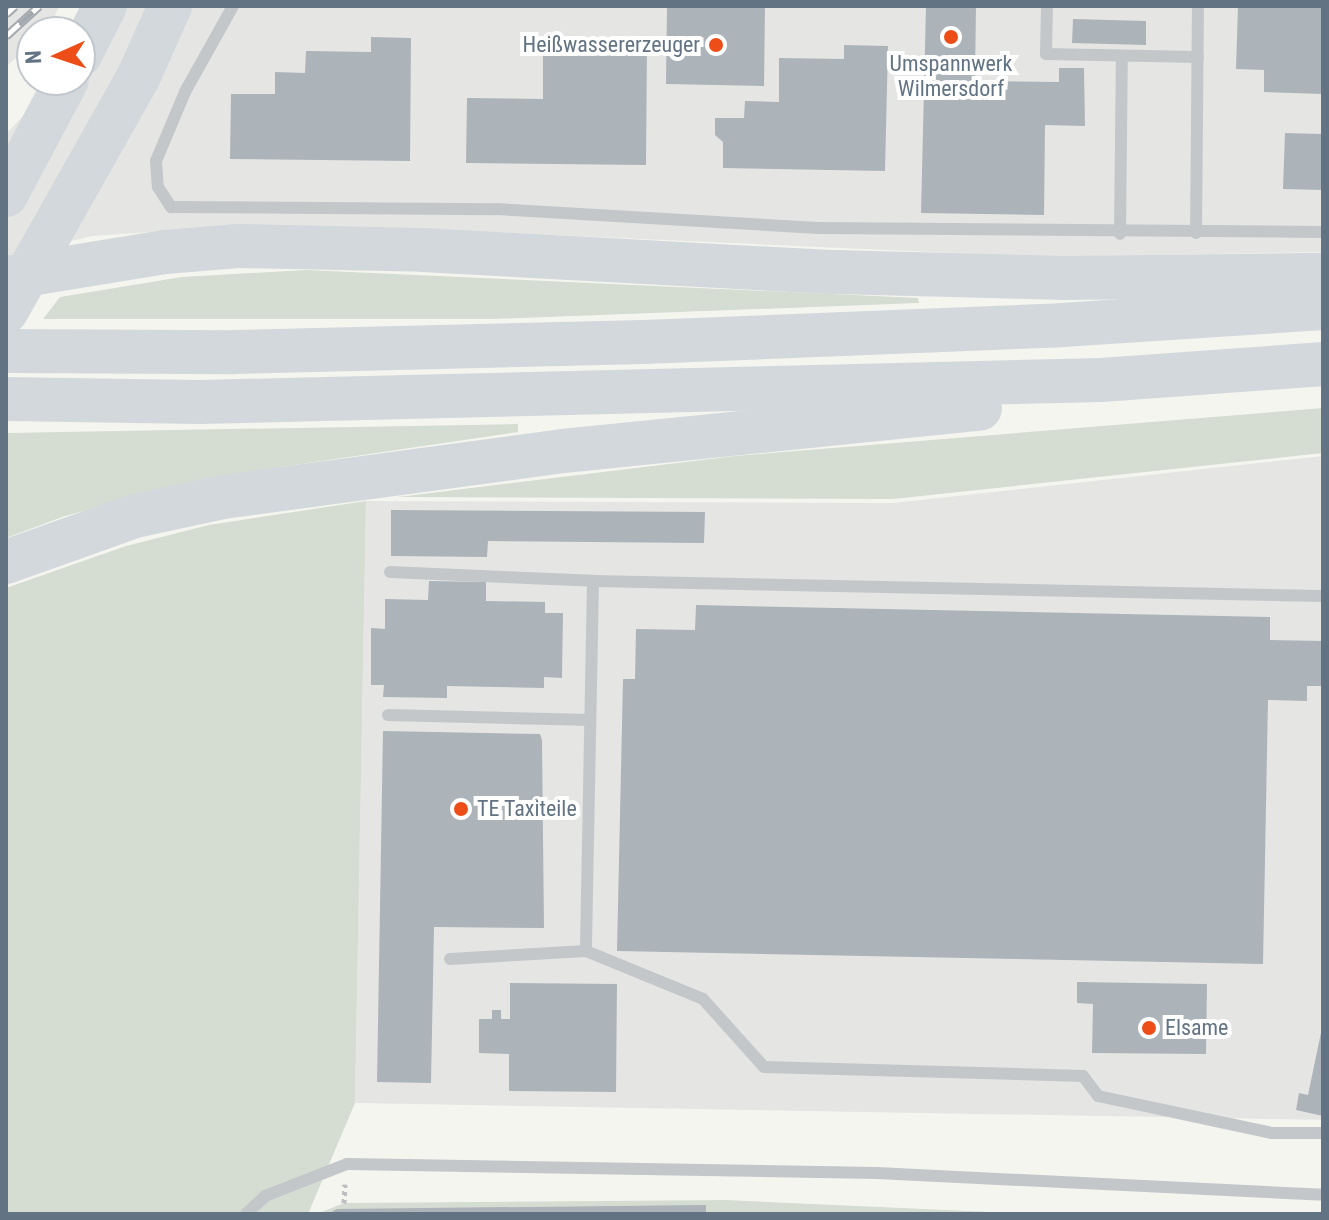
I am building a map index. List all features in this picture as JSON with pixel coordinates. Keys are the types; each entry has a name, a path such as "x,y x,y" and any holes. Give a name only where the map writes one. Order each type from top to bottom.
{"highway":[{"path":"6,312 124,104 170,6"},
{"path":"6,195 59,96"},
{"path":"6,278 165,252 238,246 423,250 835,272 1065,278 1323,275"},
{"path":"6,351 234,352 1016,327 1323,308"},
{"path":"6,399 200,402 1101,380 1323,364"},
{"path":"6,562 135,516 223,497 563,451 1034,404 1101,380"}],"lane":[{"path":"233,6 185,92 156,161 158,187 171,207 497,209 818,228 1120,234 1323,232"},
{"path":"1047,6 1046,54 1198,57"},
{"path":"1196,233 1198,6"},
{"path":"1120,234 1122,56"},
{"path":"390,572 593,581 1323,596"},
{"path":"586,951 593,581"},
{"path":"388,715 590,720"},
{"path":"450,959 586,951 703,999 764,1067 1083,1076 1098,1096 1272,1133 1323,1133"},
{"path":"246,1214 265,1196 347,1164 877,1173 1323,1195"}],"shaded area":[{"path":"6,6 59,6 55,16 16,16 16,58 6,67"},
{"path":"128,6 1323,6 1323,252 1041,257 377,227 235,226 93,236 6,256 6,134 42,96 96,96 96,40"},
{"path":"306,270 918,298 919,303 492,319 43,319 60,297 182,277"},
{"path":"1323,408 1323,453 893,499 398,497 735,456"},
{"path":"518,424 518,432 207,478 65,516 6,538 6,433"},
{"path":"1323,456 1323,1120 355,1103 366,501 893,503"},
{"path":"366,501 355,1103 308,1214 6,1214 6,588 126,546 209,525"},
{"path":"726,1200 1035,1214 317,1214 344,1203"}],"building":[{"name":"Heißwassererzeuger","path":"667,6 765,6 764,86 666,84"},
{"path":"926,6 976,6 975,81 1059,82 1059,68 1084,68 1085,126 1045,125 1044,215 921,213"},
{"path":"1238,6 1323,6 1323,94 1264,92 1264,70 1236,69"},
{"path":"1073,19 1146,21 1146,45 1072,43"},
{"path":"371,37 411,38 410,161 230,159 231,94 275,94 275,72 305,73 306,51 371,52"},
{"path":"610,43 647,43 646,165 466,163 467,98 543,99 543,55 609,56"},
{"path":"844,45 888,46 885,171 723,168 723,142 715,135 715,118 744,118 745,101 779,102 779,58 844,59"},
{"path":"1285,133 1323,134 1323,190 1283,189"},
{"path":"391,510 705,512 704,543 488,541 487,557 391,556"},
{"path":"429,581 486,582 486,601 545,602 545,613 563,613 562,678 544,677 544,688 447,686 447,698 383,697 384,685 371,685 371,628 385,629 385,599 428,600"},
{"path":"696,605 1270,617 1270,640 1323,641 1323,686 1307,686 1307,701 1268,700 1263,964 617,951 623,679 635,679 636,629 695,630"},
{"path":"383,731 540,734 542,740 544,928 434,927 431,1083 377,1082"},
{"name":"Elsame","path":"1077,982 1207,984 1206,1054 1092,1053 1093,1004 1077,1003"},
{"path":"510,983 617,984 616,1092 509,1091 509,1054 479,1053 479,1019 492,1019 492,1010 501,1010 501,1019 510,1019"},
{"path":"1323,1023 1323,1116 1296,1110 1299,1093 1308,1095"},
{"path":"706,1205 706,1214 328,1214 337,1209"}],"railway":[{"path":"6,14 15,6"},
{"path":"6,36 39,6"}],"place":[{"name":"Umspannwerk Wilmersdorf","path":"951,37"},
{"name":"Heißwassererzeuger","path":"716,45"},
{"name":"TE Taxiteile","path":"461,809"},
{"name":"Elsame","path":"1149,1028"}]}
